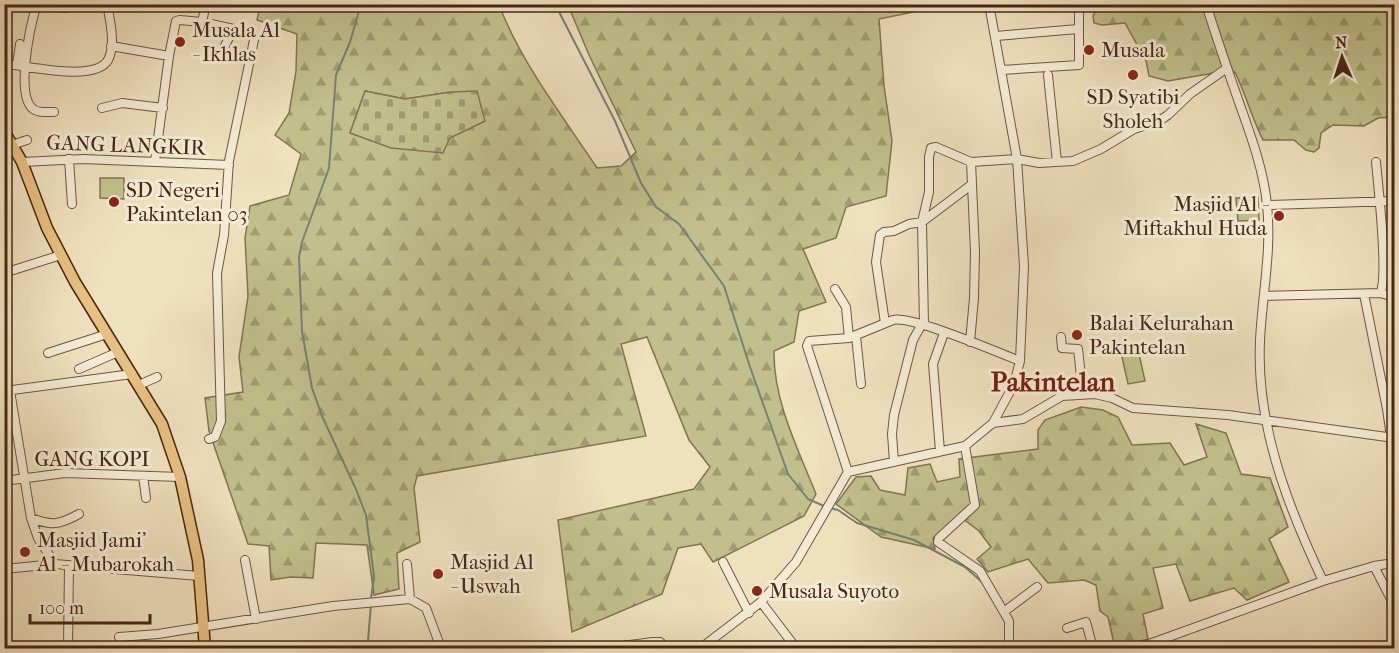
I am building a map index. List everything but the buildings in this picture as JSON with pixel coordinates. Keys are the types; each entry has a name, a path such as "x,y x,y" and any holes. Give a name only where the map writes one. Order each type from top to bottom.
{"main road":[{"path":"4,131 21,162 47,228 61,255 162,424 180,477 198,560 205,648"}],"street":[{"path":"4,64 68,71 92,70 102,67 108,60 111,46 107,4"},
{"path":"202,22 206,4"},
{"path":"848,472 965,446 993,423 1014,384 1020,361 1024,266 1017,159 989,4"},
{"path":"1001,70 1079,65 1079,4"},
{"path":"1206,4 1251,138 1267,205 1260,363 1267,420 1280,475 1299,529 1323,581"},
{"path":"21,66 36,7 66,8"},
{"path":"155,161 176,21 202,22 252,33 254,40 229,165 224,235 218,273 221,421 215,437 209,439"},
{"path":"223,50 233,29"},
{"path":"996,36 1078,29"},
{"path":"20,44 24,87 30,106 36,111 54,112"},
{"path":"111,46 169,56"},
{"path":"894,462 892,434 894,415 913,340 923,325 922,222 929,192 931,148 936,147 970,162 1017,159 1039,163 1073,161 1134,129 1159,121 1190,94 1227,68"},
{"path":"1048,75 1057,162"},
{"path":"102,108 122,103 163,108"},
{"path":"12,145 27,140"},
{"path":"69,159 72,204"},
{"name":"GANG LANGKIR","path":"21,162 69,159 229,165"},
{"path":"970,162 975,252 970,342"},
{"path":"1376,162 1380,201 1382,268 1380,293"},
{"path":"885,324 876,262 880,235 909,224 922,222 971,185"},
{"path":"1267,205 1395,201"},
{"path":"4,273 61,255"},
{"path":"835,289 846,307 861,384"},
{"path":"1264,296 1380,293 1395,297"},
{"path":"1364,294 1393,437 1395,526"},
{"path":"701,648 749,613 796,562 848,472 807,346 809,341 852,337 901,319 1020,361"},
{"path":"939,452 933,364 944,333"},
{"path":"48,353 107,334"},
{"path":"1061,337 1062,348 1078,349 1083,394"},
{"path":"79,369 118,352"},
{"path":"55,564 38,538 30,518 7,391 132,374"},
{"path":"139,386 157,378"},
{"path":"993,423 1023,419 1062,396 1095,394 1112,398 1133,408 1267,420 1393,437"},
{"path":"965,446 975,505 939,538 938,542 980,571 1005,611 1010,625 1009,648"},
{"name":"GANG KOPI","path":"4,481 65,473 180,477"},
{"path":"143,476 146,498"},
{"path":"30,518 54,525 79,514"},
{"path":"245,560 255,619"},
{"path":"723,562 749,613"},
{"path":"1141,648 1323,581 1374,566 1395,563"},
{"path":"4,568 55,564 199,576"},
{"path":"407,564 410,599"},
{"path":"47,648 68,647 69,565"},
{"path":"1374,566 1395,605"},
{"path":"1005,611 1037,587"},
{"path":"119,637 158,634 358,603 410,599 426,608 441,648"},
{"path":"761,602 796,648"},
{"path":"1067,628 1086,622 1093,648"},
{"path":"606,648 657,642 667,648"}],"green space":[{"path":"1099,4 1394,5 1394,117 1378,118 1364,126 1333,125 1321,133 1319,148 1314,152 1306,150 1294,140 1263,140 1235,72 1214,73 1168,81 1149,76 1146,61 1125,23 1102,25 1094,23 1093,16"},
{"path":"260,5 499,5 531,69 597,168 621,166 636,152 589,55 568,5 947,5 879,19 884,86 892,141 886,196 846,207 836,238 803,249 826,302 799,311 794,342 774,351 782,406 816,494 804,516 713,562 701,544 678,548 662,594 572,632 558,520 694,489 710,467 689,440 647,337 621,344 646,436 417,476 414,488 420,542 397,553 399,589 374,595 367,545 316,543 313,578 291,577 271,580 269,546 248,544 209,431 205,398 243,392 239,357 248,296 245,238 250,206 289,195 301,154 275,135 289,113 296,71 297,34 257,20","holes":["365,91 405,99 451,92 365,138 350,133"]},
{"path":"365,91 405,99 451,92 477,91 485,121 450,138 443,153 391,148 350,133"},
{"path":"100,178 124,178 124,199 100,198"},
{"path":"1258,197 1259,220 1238,221 1236,198"},
{"path":"1137,345 1145,381 1128,384 1120,348"},
{"path":"1081,407 1103,410 1118,417 1132,445 1170,443 1184,465 1207,457 1196,424 1226,433 1241,474 1270,478 1288,527 1269,539 1289,582 1247,600 1234,588 1190,601 1176,564 1153,568 1163,608 1143,614 1148,639 1115,648 1108,617 1100,611 1096,585 1084,580 1048,583 1028,559 988,572 977,559 991,547 979,531 959,516 933,538 935,549 881,537 836,504 856,477 871,476 880,490 905,495 908,468 930,464 937,482 960,477 959,459 1038,449 1038,430 1045,420"}],"waterway":[{"path":"361,4 350,42 336,75 329,168 302,242 299,257 302,331 312,388 366,515 374,576 371,599"},
{"path":"555,4 615,121 641,183 656,207 679,224 724,286 788,474 808,499 824,506"},
{"path":"830,508 838,510 857,523 914,540 965,567 982,582"},
{"path":"371,604 368,641 372,648"}],"place":[{"name":"Musala Al - Ikhlas","path":"180,42"},
{"name":"Musala","path":"1089,50"},
{"name":"SD Syatibi Sholeh","path":"1133,75"},
{"name":"SD Negeri Pakintelan 03","path":"114,202"},
{"name":"Masjid Al - Miftakhul Huda","path":"1279,216"},
{"name":"Balai Kelurahan Pakintelan","path":"1077,335"},
{"name":"Masjid Jami' Al - Mubarokah","path":"25,552"},
{"name":"Masjid Al - Uswah","path":"438,574"},
{"name":"Musala Suyoto","path":"757,591"}],"district":[{"name":"Pakintelan","path":"1053,382"}]}
